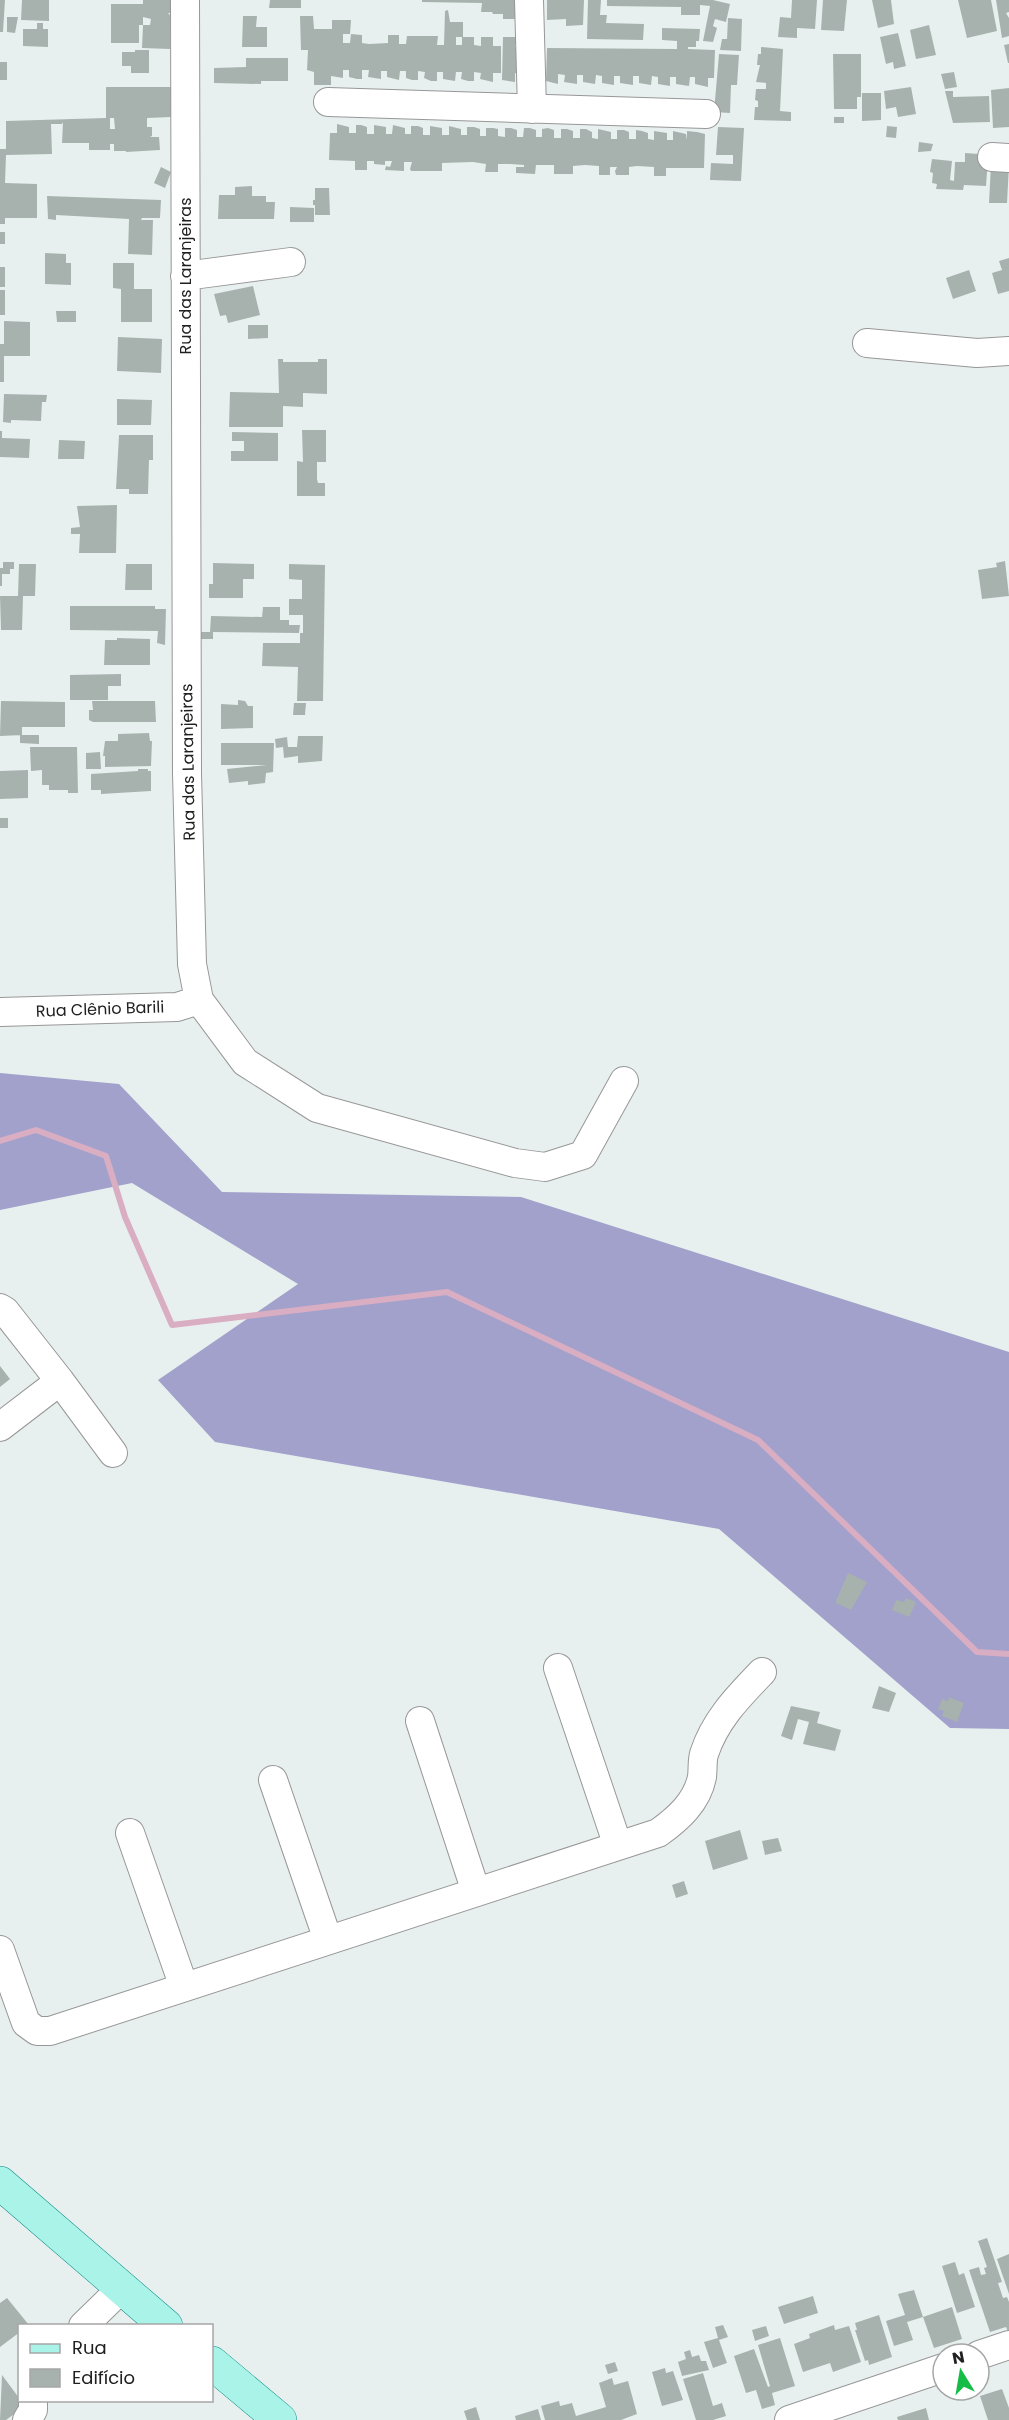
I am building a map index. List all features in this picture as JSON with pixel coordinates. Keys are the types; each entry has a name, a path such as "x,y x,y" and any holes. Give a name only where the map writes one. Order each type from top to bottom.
{"main road":[{"path":"0,2183 165,2324"},
{"path":"213,2364 280,2420"}],"street":[{"name":"Rua das Laranjeiras","path":"185,0 187,773 192,964 199,1000 245,1062 316,1108 515,1163 545,1167 583,1155 624,1081"},
{"path":"529,0 532,109"},
{"path":"328,102 706,114"},
{"path":"185,276 291,262"},
{"path":"867,343 977,353 1009,351"},
{"name":"Rua Clênio Barili","path":"0,1012 177,1007 199,1000"},
{"path":"0,1308 5,1311 60,1381 113,1453"},
{"path":"0,1427 60,1381"},
{"path":"558,1668 618,1846"},
{"path":"0,1950 26,2023 37,2031 50,2031 658,1833 683,1813 693,1800 702,1778 704,1754 726,1708 762,1672"},
{"path":"420,1721 476,1892"},
{"path":"273,1780 328,1940"},
{"path":"130,1833 184,1987"},
{"path":"84,2324 122,2288"},
{"path":"991,2351 1009,2345"},
{"path":"789,2420 931,2372"},
{"path":"27,2420 33,2410 33,2402"}],"shaded area":[{"path":"0,1073 119,1084 222,1192 521,1197 1009,1352 1009,1729 950,1728 719,1529 215,1442 158,1380 298,1284 132,1183 0,1210"}],"building":[{"path":"0,0 5,0 3,32 0,32"},
{"path":"22,0 49,0 49,21 21,20"},
{"path":"143,0 172,0 171,13 168,13 170,15 170,49 142,48 143,25 139,25 139,43 111,43 111,4 143,4","holes":["143,17 151,19 150,25 143,25"]},
{"path":"270,0 301,0 301,8 269,8"},
{"path":"422,0 523,0 516,19 503,19 503,14 481,12 482,3 422,2"},
{"path":"547,0 584,0 583,25 566,26 566,19 547,20"},
{"path":"588,0 601,0 600,15 607,15 606,23 644,24 643,40 587,39"},
{"path":"607,0 713,0 730,4 726,22 715,19 713,26 717,28 713,42 703,41 710,6 700,5 700,15 681,15 681,7 607,6"},
{"path":"792,0 817,0 815,29 797,28 797,38 778,37 780,17 791,18"},
{"path":"823,0 847,0 844,31 821,30"},
{"path":"872,0 891,0 894,24 878,28"},
{"path":"958,0 991,0 997,31 967,38"},
{"path":"996,0 1009,0 1009,12 1006,13 1009,18 1009,36 1002,38"},
{"path":"448,10 450,22 463,22 463,37 474,37 474,45 481,46 481,37 493,37 493,46 501,46 501,73 493,73 493,82 480,79 481,73 474,72 474,81 461,79 462,72 456,72 455,81 443,79 443,72 437,72 437,81 431,81 424,78 425,72 418,71 418,80 406,78 406,71 400,71 399,80 387,77 387,71 381,71 381,79 368,77 369,70 362,70 362,79 357,79 349,77 349,70 343,70 343,78 331,76 331,85 314,85 314,72 307,70 308,50 301,50 300,16 313,16 314,29 332,29 332,20 351,20 350,34 343,34 343,43 350,43 351,34 362,35 362,43 369,44 388,43 388,35 399,35 399,44 406,44 407,36 438,36 437,45 444,45 445,11","holes":["456,37 462,37 462,45 456,45"]},
{"path":"243,16 257,16 256,27 267,27 267,47 242,47"},
{"path":"7,17 18,17 15,33 7,32"},
{"path":"728,18 742,19 741,51 720,50 722,39 727,39"},
{"path":"37,23 43,23 43,29 48,29 48,47 23,46 23,29 37,29"},
{"path":"929,25 936,55 916,59 910,30"},
{"path":"662,28 700,29 696,47 688,47 688,49 715,50 714,78 708,78 708,87 695,84 695,77 690,77 689,86 676,84 676,77 670,77 670,86 658,84 658,77 652,76 651,85 639,83 639,76 633,76 633,85 620,83 620,76 614,76 614,85 602,83 602,76 596,75 595,84 583,82 583,75 577,75 577,84 564,82 565,75 558,74 558,84 546,81 547,48 677,49 677,41 662,40"},
{"path":"898,33 906,66 894,69 893,62 886,64 880,37"},
{"path":"503,37 517,37 515,47 522,47 521,74 515,73 515,82 502,80"},
{"path":"1009,44 1009,63 1008,63 1004,45"},
{"path":"761,47 783,49 780,111 791,112 791,121 754,120 755,107 758,107 758,101 755,100 756,89 766,89 766,83 756,82 760,65 757,65 758,54 761,54"},
{"path":"135,50 149,50 149,73 131,73 131,66 122,66 122,52 135,52"},
{"path":"719,54 739,55 737,85 731,85 730,113 714,112"},
{"path":"833,54 861,54 861,97 857,97 857,109 834,109"},
{"path":"246,58 288,58 288,81 261,81 261,84 214,83 214,68 246,67"},
{"path":"0,62 7,62 7,80 0,80"},
{"path":"954,72 957,87 945,89 941,74"},
{"path":"106,87 173,87 172,117 147,118 147,127 152,127 150,137 159,137 160,150 114,151 114,144 110,144 110,150 89,150 89,143 62,143 63,122 62,124 51,124 52,154 6,155 5,183 37,184 37,218 5,218 5,224 0,224 0,149 6,149 6,121 106,118","holes":["110,118 114,118 115,129 110,129"]},
{"path":"911,87 916,114 898,117 896,107 886,109 884,91"},
{"path":"1009,88 1009,127 993,128 991,90"},
{"path":"945,91 953,91 953,97 989,96 990,122 953,123"},
{"path":"862,93 881,93 881,120 862,121"},
{"path":"834,117 844,117 844,123 834,123"},
{"path":"337,124 349,127 349,133 356,133 356,125 367,127 367,134 374,134 374,125 386,127 386,134 392,134 393,125 405,128 405,134 411,134 411,126 418,126 423,128 423,135 430,135 430,126 442,128 442,135 449,135 449,126 461,129 461,135 467,135 467,127 474,127 480,129 480,136 486,136 486,128 493,128 498,129 498,136 505,137 505,128 517,130 517,137 523,137 524,128 530,128 536,130 536,137 542,137 542,129 548,128 554,130 554,138 561,138 561,129 567,129 573,131 573,138 580,138 580,129 586,129 592,132 592,138 598,139 598,129 611,132 611,139 617,139 617,130 629,132 629,139 636,139 636,130 642,131 648,133 648,139 654,140 654,131 667,133 667,140 673,140 673,131 686,134 687,140 687,131 697,132 705,134 704,168 666,168 666,176 654,176 654,167 629,167 629,175 616,175 617,167 610,167 610,175 599,175 599,166 573,166 573,174 554,174 554,165 536,165 535,174 516,173 516,167 524,167 524,165 498,164 498,172 485,172 486,164 442,163 442,171 411,171 412,162 404,162 404,171 385,170 386,166 390,167 392,161 385,161 385,165 367,161 367,170 355,170 355,161 329,160 330,133 337,133"},
{"path":"887,126 897,127 896,138 886,137"},
{"path":"718,127 744,128 741,181 710,180 711,163 733,164 733,155 716,155"},
{"path":"919,142 933,144 931,151 918,152"},
{"path":"965,153 979,154 988,158 986,186 964,185 963,190 936,189 937,184 932,183 933,173 930,172 932,159 952,161 950,180 954,181 955,162 965,162"},
{"path":"991,164 1009,165 1007,203 989,203"},
{"path":"161,167 171,172 165,188 154,183"},
{"path":"252,186 252,196 266,196 266,202 275,202 274,219 218,219 219,195 235,195 235,187"},
{"path":"315,188 329,188 330,215 315,215 313,200 315,200"},
{"path":"47,196 161,200 160,218 142,218 141,220 153,220 152,255 128,254 129,219 56,215 56,220 48,219"},
{"path":"290,207 314,208 314,222 290,222"},
{"path":"0,232 5,232 5,244 0,244"},
{"path":"45,253 66,254 66,263 71,263 71,285 45,284"},
{"path":"1009,258 1009,291 998,294 992,273 1002,270 999,261"},
{"path":"113,263 134,263 134,289 152,289 152,322 121,322 121,289 113,288"},
{"path":"0,267 5,267 5,287 0,287"},
{"path":"969,270 976,291 953,299 946,278"},
{"path":"253,286 260,315 228,323 226,315 220,316 214,294"},
{"path":"0,290 5,290 5,315 0,315"},
{"path":"56,311 76,311 76,322 57,322"},
{"path":"4,321 30,322 30,356 4,356 4,382 0,382 0,344 4,344"},
{"path":"248,325 268,325 268,338 248,339"},
{"path":"118,337 162,339 161,373 117,371"},
{"path":"278,359 283,359 283,362 318,362 318,359 327,359 327,394 303,393 303,407 283,406 283,427 229,427 230,392 279,393"},
{"path":"4,394 47,395 46,402 42,402 41,421 3,422"},
{"path":"117,399 152,400 151,425 117,425"},
{"path":"302,430 326,430 326,462 317,462 317,479 318,483 325,483 325,496 297,496 297,461 303,462"},
{"path":"0,431 2,431 2,438 30,439 29,458 0,457"},
{"path":"232,432 278,433 278,461 231,461 231,451 244,451 244,441 232,441"},
{"path":"119,435 153,435 153,460 149,460 148,494 129,494 129,489 116,489"},
{"path":"59,440 85,441 84,459 58,459"},
{"path":"117,505 116,553 79,553 80,534 71,534 71,528 80,527 77,506"},
{"path":"1005,561 1009,596 982,599 978,570 997,567 996,563"},
{"path":"3,562 14,562 14,569 10,569 10,574 2,574 2,586 0,586 0,568 3,568"},
{"path":"213,563 254,564 254,579 243,579 243,598 209,598 209,584 213,584"},
{"path":"19,564 36,564 35,596 23,596 22,630 1,630 0,596 18,596"},
{"path":"126,564 152,564 152,590 125,590"},
{"path":"289,564 325,565 323,701 297,701 298,667 262,666 263,643 300,643 300,633 303,633 303,615 289,615 289,599 302,599 302,580 289,579"},
{"path":"70,606 155,606 155,609 166,609 165,645 157,643 158,631 70,630"},
{"path":"263,607 280,607 280,620 289,620 289,625 300,625 299,633 213,632 213,639 199,639 199,632 210,632 211,616 262,617"},
{"path":"117,638 150,639 150,665 104,665 105,640 117,640"},
{"path":"121,674 121,686 108,686 108,700 70,700 70,675"},
{"path":"238,700 245,701 248,706 253,706 253,728 221,729 221,704 238,705"},
{"path":"1,701 65,702 65,727 22,727 22,735 0,736"},
{"path":"92,701 155,701 156,722 93,722 89,720 89,710 93,710"},
{"path":"294,703 306,703 305,715 293,715"},
{"path":"149,733 150,741 152,741 151,766 105,767 105,756 103,756 105,741 118,741 118,734"},
{"path":"20,735 39,735 39,744 20,743"},
{"path":"298,736 323,736 322,761 298,763 298,756 284,758 283,747 276,748 275,739 287,737 288,747 297,747"},
{"path":"221,743 274,743 273,772 266,773 265,783 248,785 248,781 229,783 227,769 267,765 221,765"},
{"path":"30,747 77,747 78,793 68,793 68,790 49,790 49,785 42,785 42,770 31,771"},
{"path":"100,752 101,769 86,769 86,753"},
{"path":"138,769 151,771 151,791 101,794 101,790 91,790 91,774 138,771"},
{"path":"28,770 28,798 0,799 0,771"},
{"path":"0,818 8,818 8,828 0,828"},
{"path":"0,1366 10,1379 0,1387"},
{"path":"848,1573 867,1582 851,1610 836,1603"},
{"path":"906,1598 916,1602 909,1617 892,1610 896,1600 904,1602"},
{"path":"879,1686 896,1693 889,1712 872,1708"},
{"path":"949,1697 964,1703 957,1722 942,1716 944,1711 938,1709 942,1699 948,1701"},
{"path":"791,1706 820,1712 817,1723 841,1730 835,1751 803,1744 809,1722 798,1719 792,1740 781,1736"},
{"path":"740,1830 748,1859 713,1870 705,1841"},
{"path":"778,1838 782,1851 765,1855 762,1841"},
{"path":"684,1881 688,1894 676,1898 672,1885"},
{"path":"987,2238 1002,2282 998,2283 1003,2298 1007,2297 1009,2302 1009,2334 1006,2327 990,2332 969,2270 979,2267 981,2275 986,2274 984,2268 987,2267 978,2241"},
{"path":"1009,2254 1009,2294 997,2259"},
{"path":"955,2262 959,2275 964,2273 975,2307 957,2313 942,2266"},
{"path":"914,2290 923,2317 907,2322 913,2340 894,2346 886,2321 905,2315 898,2294"},
{"path":"813,2296 818,2313 784,2324 778,2307"},
{"path":"7,2298 28,2324 18,2324 18,2334 0,2347 0,2303"},
{"path":"952,2307 962,2339 953,2342 932,2342 923,2317"},
{"path":"879,2315 892,2357 869,2365 868,2360 865,2361 855,2323"},
{"path":"723,2325 728,2337 719,2340 727,2363 713,2368 704,2342 718,2338 715,2327"},
{"path":"834,2325 835,2330 849,2326 861,2362 833,2372 830,2363 803,2372 794,2344 810,2338 809,2334"},
{"path":"766,2326 769,2336 755,2341 752,2330"},
{"path":"780,2338 795,2386 772,2393 775,2405 762,2409 756,2390 746,2393 734,2356 754,2349 768,2387 770,2386 758,2345"},
{"path":"690,2350 692,2357 699,2355 701,2361 706,2361 709,2370 682,2376 678,2362 686,2359 684,2352"},
{"path":"615,2362 618,2371 608,2374 605,2365"},
{"path":"665,2368 666,2373 673,2371 683,2400 662,2406 652,2372"},
{"path":"703,2373 713,2406 722,2403 726,2416 713,2420 696,2420 683,2379"},
{"path":"2,2375 18,2397 18,2402 22,2402 25,2406 6,2420 0,2420"},
{"path":"612,2378 614,2385 628,2381 637,2414 621,2420 545,2420 541,2406 559,2401 560,2406 572,2403 576,2416 606,2407 599,2383"},
{"path":"1002,2389 1009,2408 1009,2420 988,2420 982,2402 991,2402 991,2392"},
{"path":"476,2407 480,2420 467,2420 464,2411"},
{"path":"926,2408 929,2420 898,2420 897,2417"},
{"path":"538,2409 541,2420 516,2420 515,2416"}],"waterway":[{"path":"0,1141 36,1130 106,1156 125,1217 172,1325 447,1292 758,1440 977,1652 1009,1654"}]}
